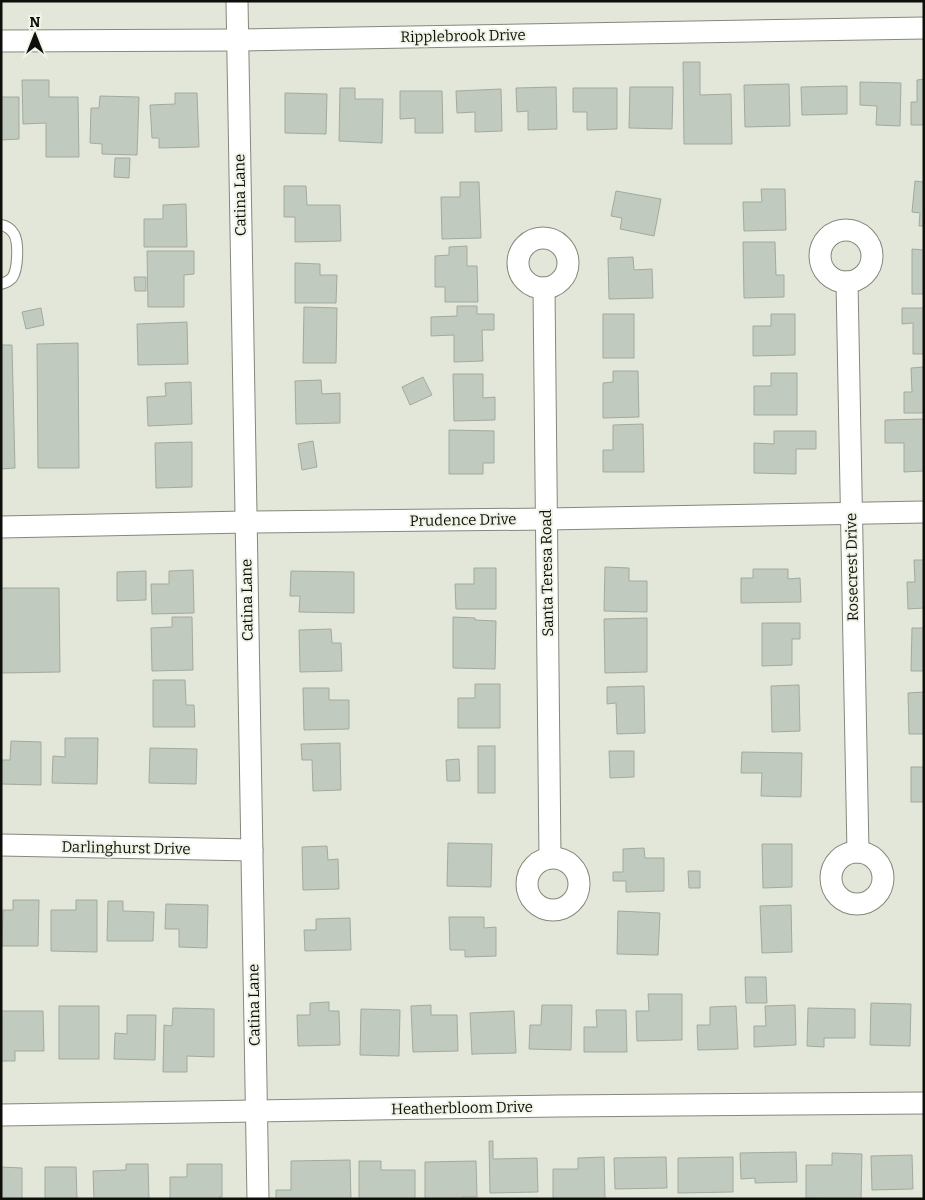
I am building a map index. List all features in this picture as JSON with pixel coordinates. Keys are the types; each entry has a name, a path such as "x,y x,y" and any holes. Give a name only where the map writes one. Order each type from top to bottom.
{"street":[{"name":"Catina Lane","path":"237,1 258,1199"},
{"name":"Ripplebrook Drive","path":"1,41 238,40 924,28"},
{"name":"Rosecrest Drive","path":"847,282 858,852"},
{"name":"Santa Teresa Road","path":"544,288 550,858"},
{"name":"Prudence Drive","path":"1,527 924,512"},
{"name":"Darlinghurst Drive","path":"1,846 252,850"},
{"name":"Heatherbloom Drive","path":"1,1115 559,1106 924,1103"}],"lane":[{"path":"1,225 6,226 14,234 17,245 17,262 13,277 1,284"}],"building":[{"path":"683,62 700,62 700,95 731,94 732,144 684,144"},
{"path":"924,79 924,125 911,125 911,102 917,102 917,80"},
{"path":"22,80 49,80 49,97 78,97 79,157 46,157 46,123 23,124"},
{"path":"860,82 901,83 900,126 876,125 877,106 860,105"},
{"path":"789,84 790,126 745,127 744,85"},
{"path":"847,86 847,114 802,115 801,87"},
{"path":"556,87 557,129 528,130 528,111 517,112 516,88"},
{"path":"630,87 673,87 672,129 629,128"},
{"path":"340,88 355,88 355,99 383,99 382,143 339,141"},
{"path":"573,88 617,88 617,129 587,130 587,112 573,112"},
{"path":"501,89 502,131 475,132 475,112 457,113 456,91"},
{"path":"400,91 442,91 443,133 415,133 415,118 400,119"},
{"path":"175,93 197,93 199,147 159,148 159,138 152,138 150,105 175,104"},
{"path":"285,93 327,94 326,134 285,133"},
{"path":"100,96 139,97 137,155 102,154 102,144 90,143 91,108 99,108"},
{"path":"1,97 19,97 19,139 1,140"},
{"path":"115,158 130,158 129,178 114,177"},
{"path":"915,181 924,182 924,226 919,226 920,213 912,212"},
{"path":"460,182 479,182 481,238 442,239 441,197 460,197"},
{"path":"284,186 306,186 307,205 340,205 341,241 295,242 295,217 284,217"},
{"path":"761,189 785,189 786,230 744,231 743,202 762,202"},
{"path":"616,191 661,199 654,236 620,229 622,218 611,216"},
{"path":"186,204 187,247 144,247 144,219 163,219 163,205"},
{"path":"743,242 775,242 776,275 784,275 784,297 744,298"},
{"path":"467,246 467,266 477,266 478,302 445,302 445,287 435,287 435,256 449,255 449,247"},
{"path":"912,249 924,250 924,294 912,294"},
{"path":"147,251 194,251 194,274 184,275 184,307 148,307"},
{"path":"633,257 634,270 652,269 653,298 609,299 608,258"},
{"path":"295,263 320,264 320,275 337,275 336,303 295,303"},
{"path":"134,277 146,277 146,291 135,291"},
{"path":"457,306 477,306 477,314 494,314 494,330 482,330 483,361 454,362 454,335 431,336 431,317 457,316"},
{"path":"304,307 337,308 336,363 303,363"},
{"path":"41,308 44,325 26,329 22,312"},
{"path":"902,308 924,308 924,354 913,354 913,323 902,324"},
{"path":"603,314 634,314 634,358 603,358"},
{"path":"771,314 795,314 795,355 753,356 753,326 771,326"},
{"path":"187,322 188,364 138,365 137,324"},
{"path":"78,343 79,468 38,468 37,344"},
{"path":"1,345 12,345 15,468 1,469"},
{"path":"924,367 924,413 904,413 904,392 912,392 911,368"},
{"path":"613,371 638,371 639,417 603,418 603,383 613,382"},
{"path":"771,373 797,373 797,415 754,415 754,386 771,386"},
{"path":"453,374 483,374 483,398 495,397 495,420 454,421"},
{"path":"423,377 432,395 410,405 402,387"},
{"path":"321,380 322,394 340,393 340,423 296,424 295,381"},
{"path":"191,382 192,424 148,426 147,397 166,396 165,383"},
{"path":"924,419 924,471 904,472 904,443 885,443 885,420"},
{"path":"643,424 644,472 603,472 603,450 613,450 613,425"},
{"path":"449,430 494,431 494,463 483,463 483,474 449,474"},
{"path":"774,431 816,431 816,449 796,449 796,474 754,473 754,443 774,444"},
{"path":"313,441 317,467 302,470 298,444"},
{"path":"192,442 192,487 156,488 155,443"},
{"path":"914,560 924,560 924,608 908,609 907,582 915,582"},
{"path":"605,567 629,568 629,581 647,581 647,612 604,611"},
{"path":"474,568 496,568 496,609 456,609 455,584 474,584"},
{"path":"753,569 788,569 788,579 800,578 801,602 741,603 741,578 753,578"},
{"path":"193,570 194,613 152,614 151,584 169,584 169,571"},
{"path":"146,571 146,600 117,601 117,572"},
{"path":"291,571 354,572 354,613 299,612 300,596 290,596"},
{"path":"1,588 59,588 60,672 1,673"},
{"path":"172,617 192,617 193,670 152,671 151,628 172,627"},
{"path":"453,617 496,621 495,669 453,668"},
{"path":"647,618 647,672 605,673 604,619"},
{"path":"762,623 800,623 800,639 792,639 792,665 762,666"},
{"path":"912,628 924,628 924,671 911,671"},
{"path":"331,629 332,643 341,643 342,671 300,672 299,630"},
{"path":"153,680 185,680 186,705 194,705 195,727 153,727"},
{"path":"475,684 500,684 500,728 458,728 458,698 475,698"},
{"path":"799,685 800,731 772,732 771,686"},
{"path":"644,686 645,733 617,734 616,703 607,704 607,687"},
{"path":"303,688 329,688 329,700 349,700 349,729 304,730"},
{"path":"924,692 924,734 909,734 908,693"},
{"path":"65,738 98,738 97,784 52,783 53,756 65,757"},
{"path":"11,741 41,742 41,785 1,784 1,760 10,760"},
{"path":"340,743 341,790 313,791 312,760 302,760 301,744"},
{"path":"478,746 495,746 495,793 478,793"},
{"path":"150,748 197,749 196,784 149,783"},
{"path":"609,751 634,751 634,777 610,778"},
{"path":"742,752 802,753 801,797 761,796 762,773 741,773"},
{"path":"459,759 460,781 447,781 446,760"},
{"path":"911,767 924,767 924,802 911,802"},
{"path":"448,843 492,844 491,887 447,886"},
{"path":"762,844 792,844 792,887 763,888"},
{"path":"327,846 328,860 338,859 339,889 303,890 302,847"},
{"path":"644,848 645,858 664,858 664,891 626,892 626,881 613,881 613,872 623,872 623,849"},
{"path":"688,871 700,871 700,888 689,888"},
{"path":"13,900 39,900 38,946 2,946 3,910 13,910"},
{"path":"76,900 97,900 97,952 51,951 51,910 76,910"},
{"path":"108,901 123,901 123,911 154,912 153,941 107,941"},
{"path":"166,904 208,905 207,948 179,947 179,929 165,929"},
{"path":"791,905 792,952 762,953 760,906"},
{"path":"618,911 660,913 658,955 617,954"},
{"path":"449,917 484,917 484,928 496,927 496,956 465,957 465,950 450,950"},
{"path":"350,918 351,950 305,951 304,930 316,930 316,919"},
{"path":"745,977 766,977 767,1003 746,1003"},
{"path":"648,994 682,994 682,1040 637,1041 636,1011 649,1011"},
{"path":"329,1002 329,1011 339,1011 340,1045 298,1046 297,1015 310,1015 310,1003"},
{"path":"871,1003 911,1004 910,1046 870,1045"},
{"path":"431,1005 431,1015 457,1015 458,1051 413,1052 411,1006"},
{"path":"542,1005 572,1005 571,1050 529,1049 530,1025 541,1025"},
{"path":"795,1005 796,1045 754,1047 754,1026 766,1026 765,1006"},
{"path":"59,1006 99,1006 99,1059 59,1059"},
{"path":"736,1006 738,1049 698,1050 697,1025 710,1025 710,1007"},
{"path":"173,1008 214,1009 214,1057 187,1056 187,1072 163,1072 164,1025 172,1026"},
{"path":"808,1008 855,1009 855,1038 824,1038 824,1047 807,1046"},
{"path":"361,1009 400,1010 399,1056 360,1055"},
{"path":"596,1010 626,1010 627,1052 584,1052 584,1027 597,1027"},
{"path":"1,1011 43,1011 44,1051 15,1051 15,1061 1,1061"},
{"path":"514,1011 516,1053 472,1055 470,1013"},
{"path":"127,1015 156,1015 155,1060 114,1059 115,1033 127,1034"},
{"path":"489,1141 493,1141 493,1159 537,1158 538,1192 490,1193"},
{"path":"796,1152 797,1182 755,1183 755,1178 741,1179 740,1153"},
{"path":"832,1153 862,1154 861,1199 806,1198 806,1165 832,1165"},
{"path":"912,1155 913,1189 872,1190 871,1156"},
{"path":"604,1157 605,1199 553,1199 553,1169 578,1169 578,1158"},
{"path":"666,1157 667,1188 615,1189 614,1158"},
{"path":"733,1157 733,1192 678,1193 678,1158"},
{"path":"350,1160 351,1199 276,1199 276,1190 291,1190 291,1161"},
{"path":"359,1161 381,1161 381,1170 415,1170 415,1199 359,1199"},
{"path":"476,1161 477,1197 425,1199 425,1162"},
{"path":"126,1164 148,1164 149,1199 94,1199 93,1171 126,1170"},
{"path":"187,1164 222,1164 222,1197 219,1197 219,1199 170,1199 170,1177 187,1177"},
{"path":"1,1167 22,1168 22,1199 1,1199"},
{"path":"45,1167 76,1167 77,1199 45,1199"}]}
